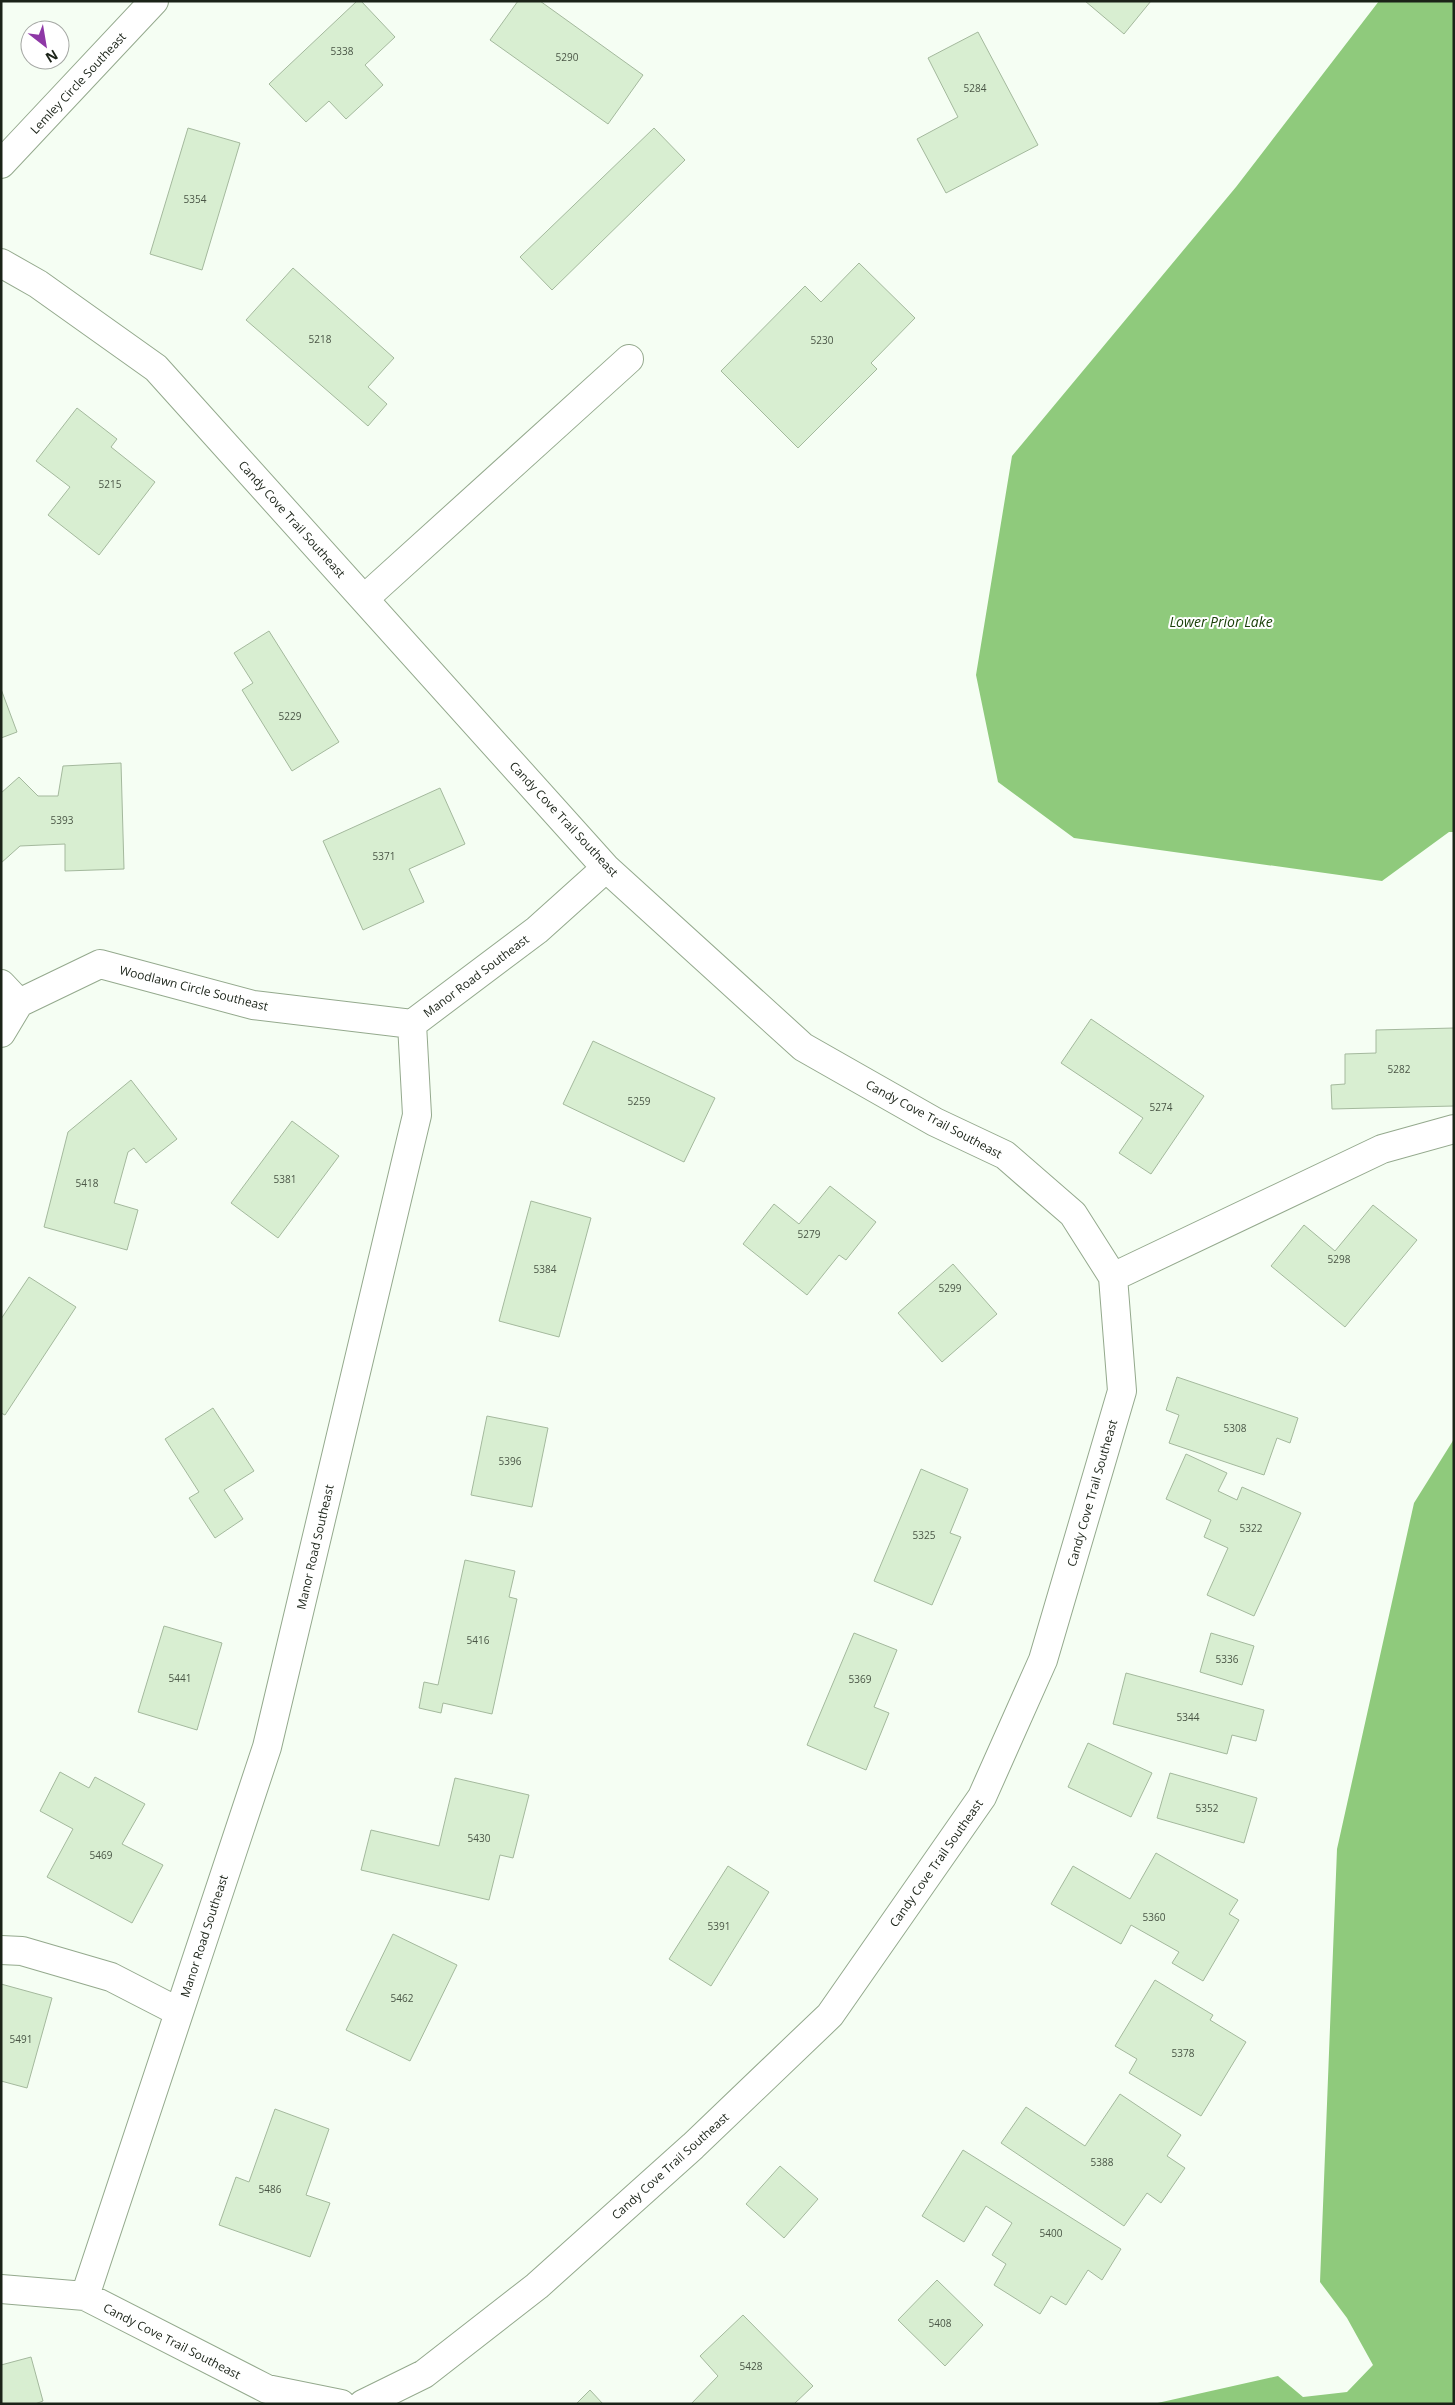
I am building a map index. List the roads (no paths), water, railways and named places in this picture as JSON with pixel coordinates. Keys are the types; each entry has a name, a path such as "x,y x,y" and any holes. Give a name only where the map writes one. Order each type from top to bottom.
{"street":[{"name":"Lemley Circle Southeast","path":"1,164 154,1"},
{"name":"Candy Cove Trail Southeast","path":"1,262 38,284 156,368 606,868 803,1047 935,1122 1005,1155 1074,1214 1113,1277 1122,1391 1043,1660 982,1797 830,2015 693,2146 536,2286 424,2374 363,2404"},
{"path":"364,599 629,359"},
{"name":"Manor Road Southeast","path":"85,2296 267,1747 417,1115 412,1024 538,930 606,868"},
{"name":"Woodlawn Circle Southeast","path":"1,1033 10,994 100,964 253,1004 412,1024"},
{"path":"1113,1277 1382,1149 1454,1129"},
{"path":"1,1950 22,1951 111,1977 179,2012"},
{"name":"Candy Cove Trail Southeast","path":"1,2289 85,2296 267,2389 341,2404"}],"water":[{"name":"Lower Prior Lake","path":"1379,1 1454,1 1454,832 1449,832 1382,881 1074,838 998,782 976,675 1012,456 1236,187"},
{"path":"1454,1439 1454,2404 1153,2404 1278,2376 1303,2397 1347,2392 1373,2365 1347,2318 1320,2282 1337,1849 1414,1503"}]}
